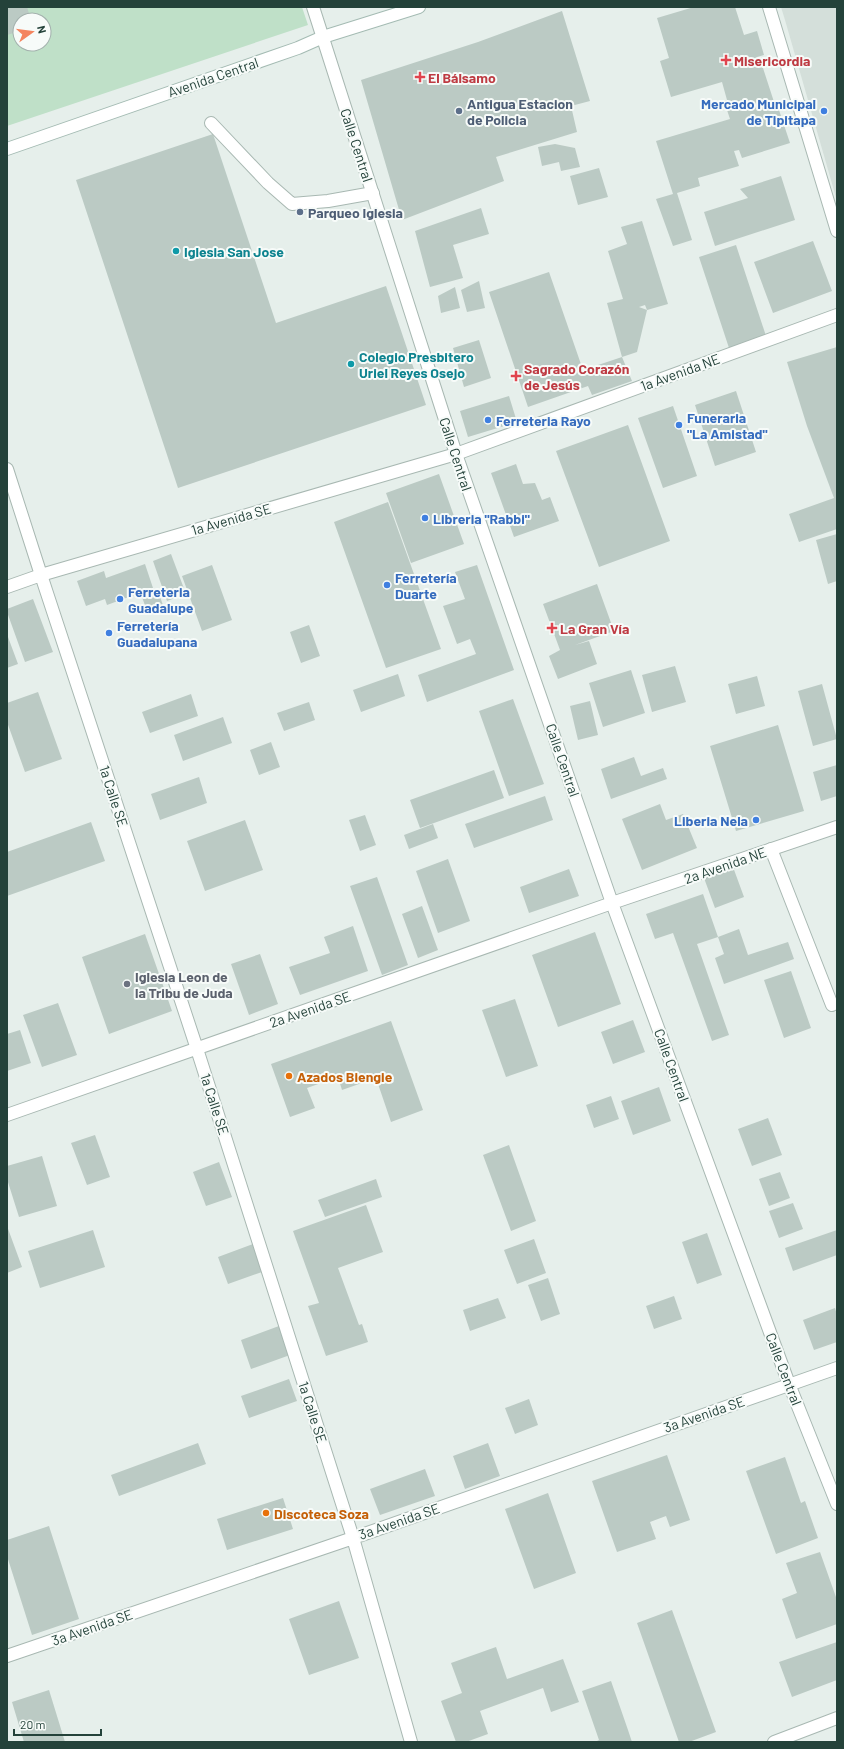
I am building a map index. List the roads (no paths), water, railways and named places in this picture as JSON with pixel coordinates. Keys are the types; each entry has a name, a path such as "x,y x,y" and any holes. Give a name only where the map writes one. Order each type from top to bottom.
{"street":[{"name":"Calle Central","path":"313,7 456,454 612,903 789,1384 837,1504"},
{"name":"Avenida Central","path":"7,149 298,48 323,37 419,7"},
{"path":"768,7 837,232"},
{"path":"211,123 268,183 292,204 328,201 373,193"},
{"name":"1a Avenida NE","path":"456,454 837,315"},
{"name":"1a Avenida SE","path":"7,587 41,575 456,454"},
{"name":"1a Calle SE","path":"7,469 197,1049 353,1538 411,1742"},
{"name":"2a Avenida NE","path":"612,903 837,827"},
{"path":"771,849 832,1005"},
{"name":"2a Avenida SE","path":"7,1115 612,903"},
{"name":"3a Avenida SE","path":"7,1656 353,1538 837,1368"},
{"path":"774,1742 837,1718"}],"place":[{"name":"Misericordia","path":"726,60"},
{"name":"El Bálsamo","path":"420,77"},
{"name":"Antigua Estacion de Policia","path":"459,111"},
{"name":"Mercado Municipal de Tipitapa","path":"824,111"},
{"name":"Parqueo Iglesia","path":"300,212"},
{"name":"Iglesia San Jose","path":"176,251"},
{"name":"Colegio Presbitero Uriel Reyes Osejo","path":"351,364"},
{"name":"Sagrado Corazón de Jesús","path":"516,376"},
{"name":"Ferreteria Rayo","path":"488,420"},
{"name":"Funeraria \"La Amistad\"","path":"679,425"},
{"name":"Libreria \"Rabbi\"","path":"425,518"},
{"name":"Ferretería Duarte","path":"387,585"},
{"name":"Ferreteria Guadalupe","path":"120,599"},
{"name":"La Gran Vía","path":"552,628"},
{"name":"Ferretería Guadalupana","path":"109,633"},
{"name":"Liberia Nela","path":"756,820"},
{"name":"Iglesia Leon de la Tribu de Juda","path":"127,984"},
{"name":"Azados Biengie","path":"289,1076"},
{"name":"Discoteca Soza","path":"266,1513"}]}
